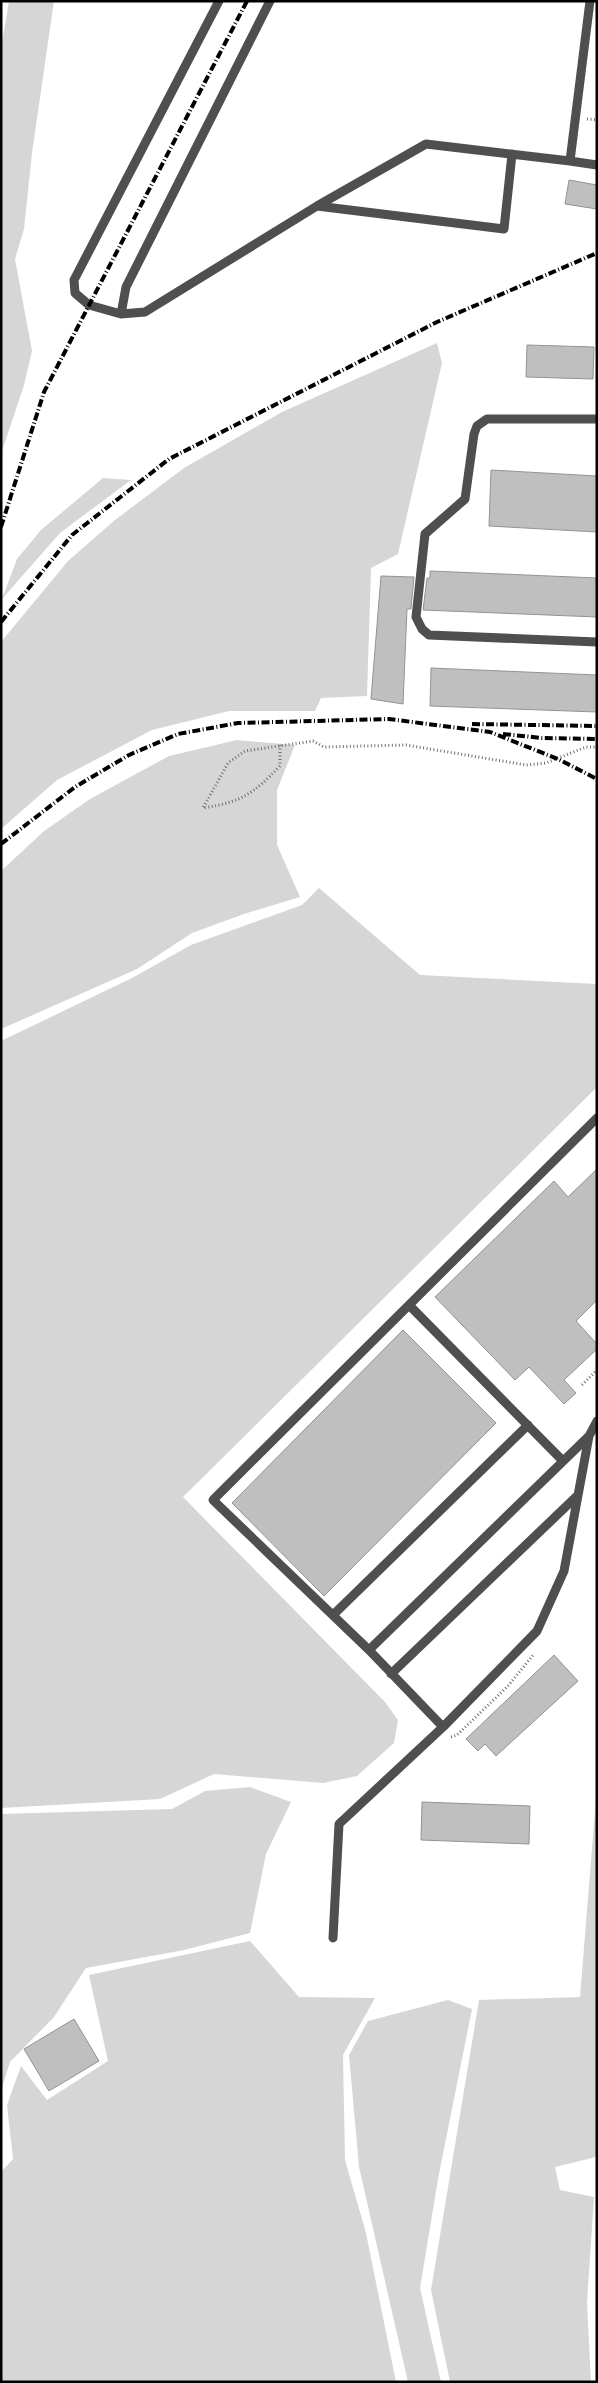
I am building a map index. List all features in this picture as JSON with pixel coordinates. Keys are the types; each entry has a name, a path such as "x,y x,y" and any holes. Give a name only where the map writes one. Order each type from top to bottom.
{"lane":[{"path":"219,1 74,280 75,293 89,305 121,314 145,312 317,206 426,144 597,165"},
{"path":"121,314 126,287 270,1"},
{"path":"570,161 590,1"},
{"path":"317,206 504,229 512,154"},
{"path":"597,419 487,419 477,426 474,434 465,499 425,534 416,617 422,629 429,635 597,642"},
{"path":"443,1727 369,1650 213,1500 597,1118"},
{"path":"409,1305 563,1461"},
{"path":"333,1938 339,1824 443,1727 537,1631 564,1571 589,1436 597,1421"},
{"path":"333,1615 528,1425"},
{"path":"369,1650 589,1436"},
{"path":"391,1674 578,1495"}],"path":[{"path":"280,745 280,766 256,790 231,804 203,808 228,764 245,751 280,745 313,741 324,747 406,746 526,765 546,763 586,747 597,747"},
{"path":"582,1385 597,1370"}],"shaded area":[{"path":"9,1 54,1 32,153 24,229 15,259 32,351 24,385 1,454 1,49"},
{"path":"437,343 442,363 398,554 371,568 367,696 321,698 315,711 229,711 152,730 57,780 1,829 1,642 68,561 115,520 184,468 282,412"},
{"path":"103,478 131,480 60,533 2,599 17,559 41,530"},
{"path":"237,740 295,745 277,790 277,845 300,897 244,914 192,933 137,969 1,1029 1,871 44,831 90,799 169,756"},
{"path":"319,888 420,975 597,984 597,1087 183,1497 385,1702 398,1720 394,1743 357,1776 323,1783 214,1774 160,1799 1,1808 1,1041 132,978 191,945 302,905"},
{"path":"597,1786 596,2157 555,2167 560,2190 594,2197 587,2303 591,2382 450,2382 431,2290 479,2000 580,1997"},
{"path":"250,1787 291,1802 266,1854 250,1933 184,1950 86,1968 54,2017 10,2062 1,2091 1,1814 172,1809 205,1791"},
{"path":"250,1941 299,1997 375,1998 343,2055 345,2160 366,2233 396,2382 1,2382 1,2172 13,2159 7,2105 21,2066 47,2100 108,2061 89,1975"},
{"path":"448,2000 472,2009 438,2179 420,2288 441,2382 408,2382 359,2167 349,2055 368,2021"}],"building":[{"path":"569,180 597,185 597,209 565,204"},
{"path":"527,345 594,347 593,379 526,377"},
{"path":"491,470 597,476 597,532 489,526"},
{"path":"430,571 597,578 597,617 423,610 427,578 430,578"},
{"path":"381,576 414,577 411,609 407,609 403,704 371,699"},
{"path":"431,668 597,675 597,712 430,706"},
{"path":"597,1169 597,1300 576,1321 597,1344 597,1349 564,1380 576,1393 564,1404 529,1367 515,1380 435,1297 554,1181 568,1197"},
{"path":"403,1330 496,1423 324,1596 232,1503"},
{"path":"554,1655 578,1681 496,1756 485,1744 478,1751 466,1739"},
{"path":"422,1802 530,1806 529,1844 421,1840"},
{"path":"74,2019 99,2061 49,2091 24,2049"}],"railway":[{"path":"1,527 44,392 247,1"},
{"path":"1,622 72,535 169,459 437,322 597,253"},
{"path":"1,844 75,787 129,755 178,734 238,723 389,719 490,732 558,759 597,779"},
{"path":"472,724 597,726"},
{"path":"503,734 542,738 597,739"}]}
